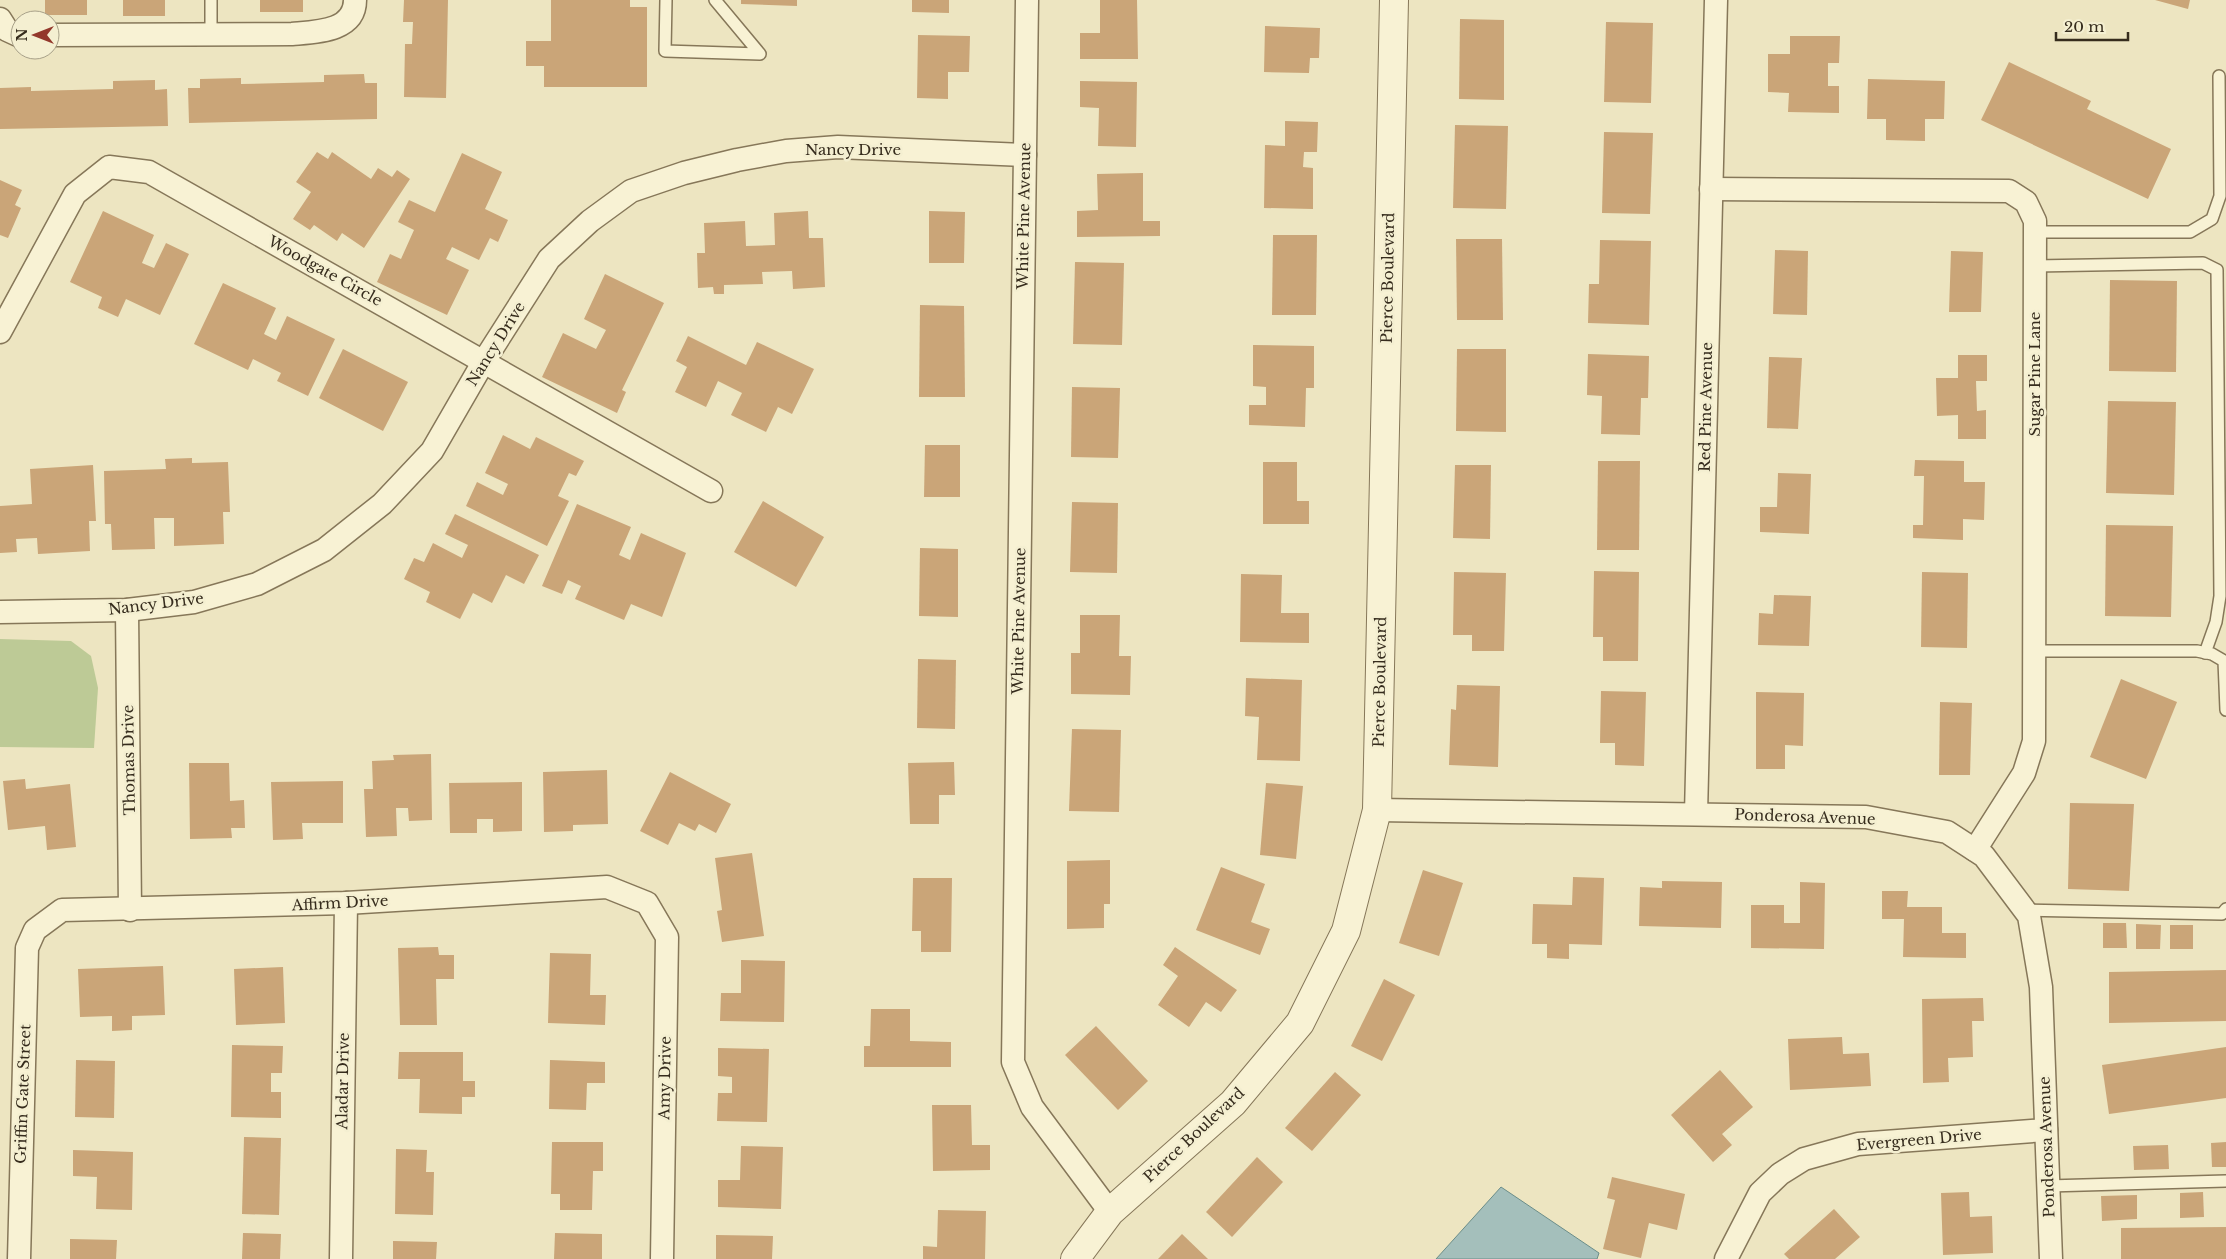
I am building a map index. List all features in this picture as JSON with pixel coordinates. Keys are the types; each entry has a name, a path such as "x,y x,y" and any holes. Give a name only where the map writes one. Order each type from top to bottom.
{"street":[{"path":"60,35 292,34 325,31 343,24 355,7 355,0"},
{"name":"White Pine Avenue","path":"1027,0 1013,1062 1032,1106 1110,1212"},
{"name":"Pierce Boulevard","path":"1075,1259 1110,1212 1234,1103 1300,1023 1346,931 1377,810 1394,0"},
{"name":"Red Pine Avenue","path":"1696,814 1716,0"},
{"path":"0,19 10,31"},
{"name":"Nancy Drive","path":"0,612 127,610 194,602 257,584 324,550 382,504 432,451 484,361 549,259 590,220 631,191 684,173 737,160 786,151 838,147 1024,155"},
{"name":"Woodgate Circle","path":"0,332 75,194 109,167 149,172 711,491"},
{"name":"Sugar Pine Lane","path":"1711,189 2009,191 2026,202 2035,221 2032,754 2024,773 1975,850"},
{"name":"Thomas Drive","path":"127,610 130,910"},
{"name":"Ponderosa Avenue","path":"1377,810 1866,817 1948,832 1984,856 2029,916 2041,987 2051,1259"},
{"name":"Affirm Drive","path":"35,930 62,910 130,910 346,903 607,888 647,903"},
{"name":"Aladar Drive","path":"341,1259 346,903"},
{"name":"Amy Drive","path":"647,903 667,937 662,1259"},
{"name":"Griffin Gate Street","path":"19,1259 27,948 35,930"},
{"name":"Evergreen Drive","path":"1726,1259 1760,1193 1780,1174 1804,1159 1858,1144 2046,1130"}],"lane":[{"path":"211,0 211,34"},
{"path":"666,0 665,51 760,54 715,0"},
{"path":"2035,232 2190,232 2212,219 2220,196 2219,76"},
{"path":"2035,266 2203,264 2217,270 2220,596 2216,622 2205,653"},
{"path":"2034,651 2197,651 2205,653 2224,662 2226,710"},
{"path":"2025,910 2222,914 2226,909"},
{"path":"2048,1186 2226,1181"}],"green space":[{"path":"0,639 71,641 91,656 98,688 94,748 0,747"}],"water":[{"path":"1501,1187 1599,1253 1597,1259 1436,1259"}],"building":[{"path":"45,0 87,0 87,15 60,15 60,10 45,10"},
{"path":"123,0 165,0 165,16 123,16"},
{"path":"260,0 303,0 303,12 260,12"},
{"path":"404,0 448,0 446,98 404,97 405,44 412,44 413,22 403,22"},
{"path":"551,0 630,0 630,7 647,7 647,87 544,87 544,66 526,66 526,41 551,41"},
{"path":"741,0 797,0 797,6 741,4"},
{"path":"912,0 949,0 949,13 912,12"},
{"path":"1100,0 1137,0 1138,59 1080,59 1080,33 1100,33"},
{"path":"2155,0 2190,0 2188,9"},
{"path":"1460,19 1504,20 1504,100 1459,99"},
{"path":"1606,22 1653,23 1651,103 1604,102"},
{"path":"1265,26 1320,28 1319,58 1310,58 1309,73 1264,72"},
{"path":"918,35 970,36 969,72 948,72 948,99 917,98"},
{"path":"1790,36 1840,36 1839,63 1828,63 1828,86 1839,86 1839,113 1788,112 1789,93 1768,92 1768,54 1790,54"},
{"path":"2009,62 2091,101 2087,109 2171,149 2148,199 1981,120"},
{"path":"364,74 365,83 377,83 377,119 189,123 188,88 200,88 200,79 241,78 241,84 324,82 324,75"},
{"path":"1868,79 1945,81 1944,119 1925,119 1925,141 1886,140 1886,119 1867,119"},
{"path":"155,80 155,90 167,89 168,126 0,129 0,88 31,87 31,91 113,89 113,81"},
{"path":"1080,81 1137,82 1136,147 1098,146 1099,108 1080,107"},
{"path":"1285,121 1318,122 1317,152 1304,152 1303,167 1313,168 1313,209 1264,208 1265,145 1285,146"},
{"path":"1455,125 1508,126 1506,209 1453,208"},
{"path":"1604,132 1653,133 1650,214 1602,213"},
{"path":"317,152 328,159 332,152 371,179 378,168 392,177 397,170 410,179 364,248 342,233 337,241 314,225 310,230 293,219 311,192 296,182"},
{"path":"462,153 502,172 485,209 508,220 498,242 490,238 479,260 452,247 446,259 469,270 447,315 377,282 390,254 401,259 414,230 398,222 409,200 435,212"},
{"path":"1143,173 1143,221 1160,221 1160,236 1077,237 1077,211 1098,210 1097,174"},
{"path":"0,180 22,190 15,205 21,208 8,238 0,235"},
{"path":"103,211 154,235 142,263 154,268 166,243 189,254 160,315 126,299 118,317 98,308 102,297 70,282"},
{"path":"808,211 809,238 823,238 825,287 793,289 792,271 762,272 763,284 724,285 724,294 714,294 713,287 698,288 697,253 705,253 704,223 745,221 746,246 775,245 774,213"},
{"path":"929,211 965,212 964,263 929,263"},
{"path":"1273,235 1317,235 1316,315 1272,315"},
{"path":"1456,239 1502,239 1503,320 1457,320"},
{"path":"1600,240 1651,241 1649,325 1588,323 1589,284 1599,284"},
{"path":"1775,250 1808,251 1807,315 1773,314"},
{"path":"1951,251 1983,252 1981,312 1949,312"},
{"path":"1075,262 1124,263 1122,345 1073,344"},
{"path":"605,274 664,303 622,390 626,392 617,413 542,377 563,333 596,349 606,330 584,319"},
{"path":"2110,280 2177,281 2176,372 2109,371"},
{"path":"223,283 276,308 264,334 276,340 287,316 335,339 308,396 277,381 281,373 253,359 248,370 194,344"},
{"path":"920,305 964,306 965,397 919,397"},
{"path":"688,336 746,365 757,342 814,369 792,414 778,407 766,432 731,415 742,393 718,381 706,407 675,392 687,367 676,361"},
{"path":"1253,345 1314,346 1314,388 1306,388 1305,427 1249,425 1249,405 1266,405 1266,387 1253,386"},
{"path":"343,349 408,382 383,431 319,398"},
{"path":"1457,349 1506,349 1506,432 1456,431"},
{"path":"1588,354 1649,356 1648,398 1641,398 1640,435 1601,434 1602,396 1587,395"},
{"path":"1958,355 1987,355 1987,381 1976,381 1977,411 1986,410 1986,439 1958,439 1958,415 1937,416 1936,378 1958,378"},
{"path":"1769,357 1802,358 1798,429 1767,428"},
{"path":"1072,387 1120,388 1118,458 1071,457"},
{"path":"2108,401 2176,402 2174,495 2106,493"},
{"path":"503,435 530,449 536,437 584,461 576,476 569,473 558,496 569,501 547,546 466,506 477,482 503,495 508,484 485,473"},
{"path":"925,445 960,445 960,497 924,497"},
{"path":"192,458 192,463 228,462 230,512 223,512 224,544 174,546 174,518 154,518 155,549 112,550 111,524 105,524 104,471 166,469 165,459"},
{"path":"1915,460 1964,461 1964,482 1985,482 1984,520 1963,519 1963,540 1913,538 1913,525 1923,525 1924,476 1914,476"},
{"path":"1598,461 1640,461 1639,550 1597,550"},
{"path":"1263,462 1297,462 1297,501 1309,501 1309,524 1263,524"},
{"path":"93,465 96,521 89,521 90,551 38,554 37,538 16,539 17,552 0,553 0,506 32,504 30,469"},
{"path":"1455,465 1491,465 1490,539 1453,538"},
{"path":"1778,473 1811,474 1809,534 1760,532 1760,507 1777,507"},
{"path":"763,501 824,537 796,587 734,552"},
{"path":"1072,502 1118,503 1117,573 1070,572"},
{"path":"577,504 631,527 619,555 630,560 641,533 686,553 662,617 631,604 624,620 575,599 581,586 568,580 562,594 542,586"},
{"path":"455,514 539,555 524,584 506,575 492,603 473,593 460,619 426,602 430,592 404,579 414,558 424,562 433,543 462,558 468,545 445,534"},
{"path":"2106,525 2173,526 2171,617 2105,616"},
{"path":"920,548 958,549 958,617 919,616"},
{"path":"1594,571 1639,572 1638,661 1603,661 1603,637 1593,637"},
{"path":"1454,572 1506,573 1504,651 1472,651 1472,635 1453,635"},
{"path":"1922,572 1968,573 1967,648 1921,647"},
{"path":"1241,574 1282,575 1281,613 1309,613 1309,643 1240,642"},
{"path":"1774,595 1811,596 1809,646 1758,645 1759,613 1773,614"},
{"path":"1080,615 1120,615 1119,656 1131,656 1130,695 1071,694 1071,653 1080,653"},
{"path":"918,659 956,660 955,729 917,728"},
{"path":"1246,678 1302,680 1300,761 1257,760 1259,717 1245,716"},
{"path":"2121,679 2177,702 2146,779 2090,757"},
{"path":"1457,685 1500,686 1498,767 1449,765 1451,709 1456,710"},
{"path":"1601,691 1646,692 1644,766 1615,765 1615,743 1600,743"},
{"path":"1756,692 1804,693 1803,746 1785,745 1785,769 1756,769"},
{"path":"1940,702 1972,703 1970,775 1939,775"},
{"path":"1072,729 1121,730 1119,812 1069,811"},
{"path":"431,754 432,820 409,821 408,808 396,808 397,836 366,837 364,789 373,789 372,761 394,760 393,755"},
{"path":"954,762 955,795 939,795 939,824 910,824 908,763"},
{"path":"189,763 229,763 230,801 244,800 245,828 231,828 232,838 190,839"},
{"path":"607,770 608,824 573,825 573,831 544,832 543,772"},
{"path":"670,772 731,804 716,833 699,824 695,831 679,823 668,845 640,831"},
{"path":"25,779 26,789 70,784 76,847 47,850 45,826 8,830 3,781"},
{"path":"343,781 343,823 302,823 303,839 273,840 271,782"},
{"path":"522,782 522,831 493,832 493,819 477,819 477,833 450,833 449,783"},
{"path":"1266,783 1303,786 1296,859 1260,855"},
{"path":"2070,803 2134,804 2129,891 2068,889"},
{"path":"752,853 764,936 722,942 717,911 722,910 715,858"},
{"path":"1110,860 1110,904 1104,904 1104,928 1067,929 1067,861"},
{"path":"1221,867 1265,884 1251,922 1270,929 1260,955 1196,930"},
{"path":"1423,870 1463,883 1439,956 1399,943"},
{"path":"1573,877 1604,878 1602,945 1569,944 1569,959 1547,958 1547,944 1532,944 1533,904 1572,905"},
{"path":"913,878 952,878 951,952 921,952 921,931 912,931"},
{"path":"1662,881 1722,882 1721,928 1639,926 1640,887 1662,888"},
{"path":"1800,882 1825,883 1824,949 1751,948 1751,905 1784,905 1784,923 1800,923"},
{"path":"1882,891 1908,891 1907,907 1942,907 1942,933 1966,933 1966,958 1903,957 1904,919 1882,919"},
{"path":"2103,923 2126,923 2127,948 2103,948"},
{"path":"2136,924 2161,925 2160,949 2136,949"},
{"path":"2170,925 2193,925 2193,949 2170,949"},
{"path":"438,947 439,955 454,955 454,979 436,979 437,1025 400,1025 398,948"},
{"path":"1175,947 1237,990 1221,1012 1206,1002 1189,1027 1158,1005 1178,976 1163,965"},
{"path":"550,953 591,954 590,995 606,995 605,1025 548,1023"},
{"path":"741,960 785,961 784,1022 720,1021 721,993 741,993"},
{"path":"163,966 165,1015 132,1016 132,1030 112,1031 112,1016 80,1017 78,969"},
{"path":"283,967 285,1023 236,1025 234,969"},
{"path":"2226,970 2226,1021 2109,1023 2109,972"},
{"path":"1384,979 1415,995 1382,1061 1351,1046"},
{"path":"1983,998 1984,1021 1972,1021 1973,1057 1948,1058 1949,1082 1923,1083 1922,999"},
{"path":"871,1009 910,1009 910,1041 951,1042 951,1067 864,1067 864,1046 870,1046"},
{"path":"1096,1026 1148,1081 1118,1110 1065,1055"},
{"path":"1842,1037 1843,1054 1869,1053 1871,1086 1790,1090 1788,1039"},
{"path":"232,1045 283,1046 282,1073 271,1073 271,1092 281,1092 281,1118 231,1117"},
{"path":"2226,1047 2226,1098 2109,1114 2102,1065"},
{"path":"718,1048 769,1049 767,1122 717,1121 718,1093 732,1093 732,1077 718,1076"},
{"path":"399,1052 463,1052 463,1081 475,1081 475,1097 462,1097 462,1114 419,1113 420,1079 398,1079"},
{"path":"76,1060 115,1061 114,1118 75,1117"},
{"path":"550,1060 605,1062 605,1083 587,1083 586,1110 549,1109"},
{"path":"1720,1070 1753,1107 1722,1134 1732,1145 1713,1162 1671,1115"},
{"path":"1335,1072 1361,1095 1312,1151 1285,1128"},
{"path":"932,1105 971,1105 972,1145 990,1145 990,1170 933,1171"},
{"path":"244,1137 281,1138 279,1215 242,1214"},
{"path":"552,1142 603,1142 603,1171 593,1171 592,1210 560,1210 560,1194 551,1194"},
{"path":"2226,1142 2226,1167 2212,1167 2211,1143"},
{"path":"2168,1145 2169,1169 2134,1170 2133,1146"},
{"path":"741,1146 783,1147 781,1209 718,1207 718,1180 740,1180"},
{"path":"396,1149 427,1150 426,1172 434,1172 433,1215 395,1214"},
{"path":"73,1150 133,1152 132,1210 96,1209 97,1177 73,1176"},
{"path":"1257,1157 1283,1182 1232,1237 1206,1212"},
{"path":"1612,1177 1685,1194 1677,1230 1649,1223 1641,1258 1603,1249 1615,1200 1607,1198"},
{"path":"1969,1192 1970,1217 1992,1216 1993,1253 1943,1255 1941,1193"},
{"path":"2203,1192 2204,1217 2180,1218 2180,1193"},
{"path":"2137,1195 2137,1219 2102,1221 2101,1196"},
{"path":"1834,1209 1860,1237 1835,1259 1789,1259 1784,1254"},
{"path":"938,1210 986,1211 985,1259 923,1259 923,1246 937,1247"},
{"path":"2226,1227 2226,1259 2121,1259 2121,1228"},
{"path":"243,1233 281,1234 280,1259 242,1259"},
{"path":"555,1233 602,1234 602,1259 554,1259"},
{"path":"1182,1234 1208,1259 1158,1259"},
{"path":"716,1235 773,1236 772,1259 716,1259"},
{"path":"70,1239 117,1240 116,1259 70,1259"},
{"path":"393,1241 437,1242 436,1259 393,1259"}]}
